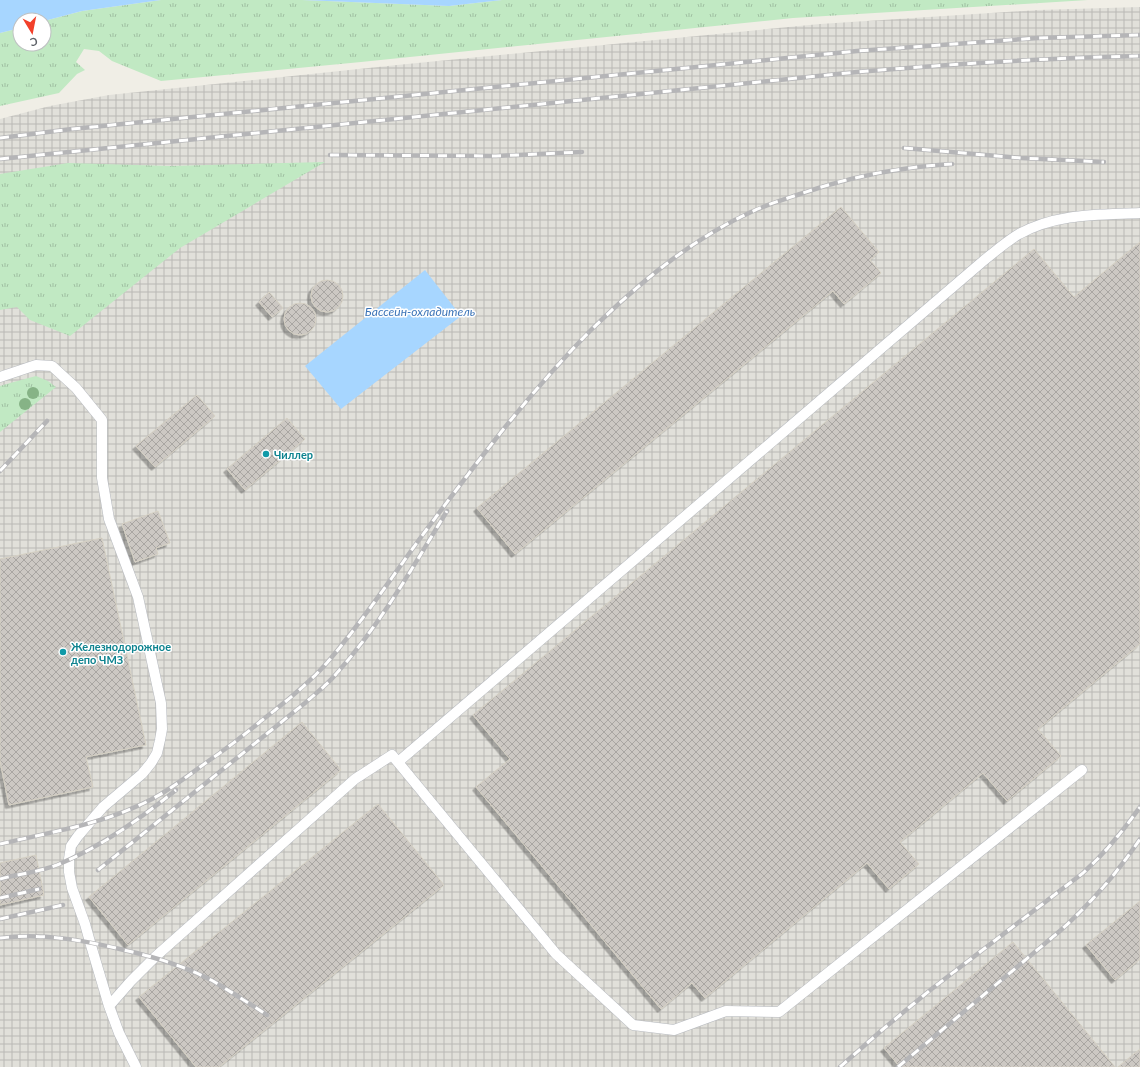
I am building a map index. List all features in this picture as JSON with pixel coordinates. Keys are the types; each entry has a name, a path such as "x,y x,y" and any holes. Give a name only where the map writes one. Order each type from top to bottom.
{"lane":[{"path":"398,762 982,262 1018,234 1055,220 1075,216 1140,213"},
{"path":"0,377 36,365 52,366 76,388 102,420 102,478 109,519 138,597 161,703 162,729 157,753 142,774 103,808 78,836 71,846 69,859 69,872 72,888 82,913 109,1006 119,1033 136,1067"},
{"path":"109,1006 155,957 355,779 392,755 556,954 633,1025 674,1030 726,1011 779,1012 1082,770"}],"shaded area":[{"path":"1140,7 1140,1067 0,1067 0,119 50,106 109,95 397,65 820,24 1038,10"}],"green space":[{"path":"161,0 302,0 449,6 502,0 1088,0 793,18 161,81 112,61 99,51 84,49 76,62 85,70 77,74 59,93 0,106 0,33 12,30 12,52 52,52 52,19 82,11"},
{"path":"325,162 180,248 70,336 30,320 17,307 0,310 0,174 68,163 170,166"},
{"path":"36,376 48,381 56,387 0,432 0,386"}],"water":[{"path":"0,0 161,0 82,11 52,19 52,12 12,12 12,30 0,33"},
{"path":"302,0 502,0 449,6"},
{"name":"Бассейн-охладитель","path":"425,270 461,316 341,409 305,366"}],"building":[{"path":"841,207 879,252 870,260 881,273 844,304 833,291 515,554 477,508"},
{"path":"1140,242 1140,644 1038,729 1061,756 1007,801 983,773 900,842 919,864 889,889 867,863 705,998 692,983 661,1009 476,787 510,759 473,715 1034,249 1074,297"},
{"path":"324,280 330,280 339,284 343,296 339,308 330,312 324,312 315,308 311,299 311,293 315,284"},
{"path":"269,292 283,308 272,317 259,302"},
{"path":"297,303 303,303 312,307 316,319 312,331 303,335 297,335 288,331 284,322 284,316 288,307"},
{"path":"197,395 215,416 155,467 136,446"},
{"name":"Чиллер","path":"287,418 305,439 245,490 227,469"},
{"path":"158,511 170,543 156,548 158,554 135,562 122,524"},
{"name":"Железнодорожное депо ЧМЗ","path":"102,538 146,745 86,757 93,787 9,805 0,761 0,559"},
{"path":"302,722 341,770 128,945 89,897"},
{"path":"378,804 444,885 219,1067 196,1067 139,997"},
{"path":"36,855 44,895 0,905 0,863"},
{"path":"1140,901 1140,959 1115,980 1086,945"},
{"path":"1013,942 1115,1067 900,1067 884,1048"},
{"path":"1140,1049 1140,1067 1118,1067"}],"railway":[{"path":"0,138 72,129 857,51 1038,38 1140,35"},
{"path":"0,159 857,72 998,62 1140,56"},
{"path":"904,148 1021,158 1104,162"},
{"path":"330,155 496,156 582,152"},
{"path":"0,844 97,821 134,808 152,799 228,747 294,694 325,665 351,633 463,481 524,404 590,331 646,280 666,264 729,223 751,212 811,190 881,172 952,164"},
{"path":"0,471 47,421"},
{"path":"98,870 329,682 367,636 381,616 409,574 447,511"},
{"path":"0,879 57,865 89,850 120,832 176,790"},
{"path":"840,1067 929,991 1083,873 1113,842 1140,807"},
{"path":"898,1067 1072,920 1113,875 1140,839"},
{"path":"0,898 39,889"},
{"path":"0,919 63,905"},
{"path":"0,938 32,936 63,938 109,946 169,962 213,981 267,1015"}],"place":[{"name":"Чиллер","path":"266,454"},
{"name":"Железнодорожное депо ЧМЗ","path":"63,652"}]}
